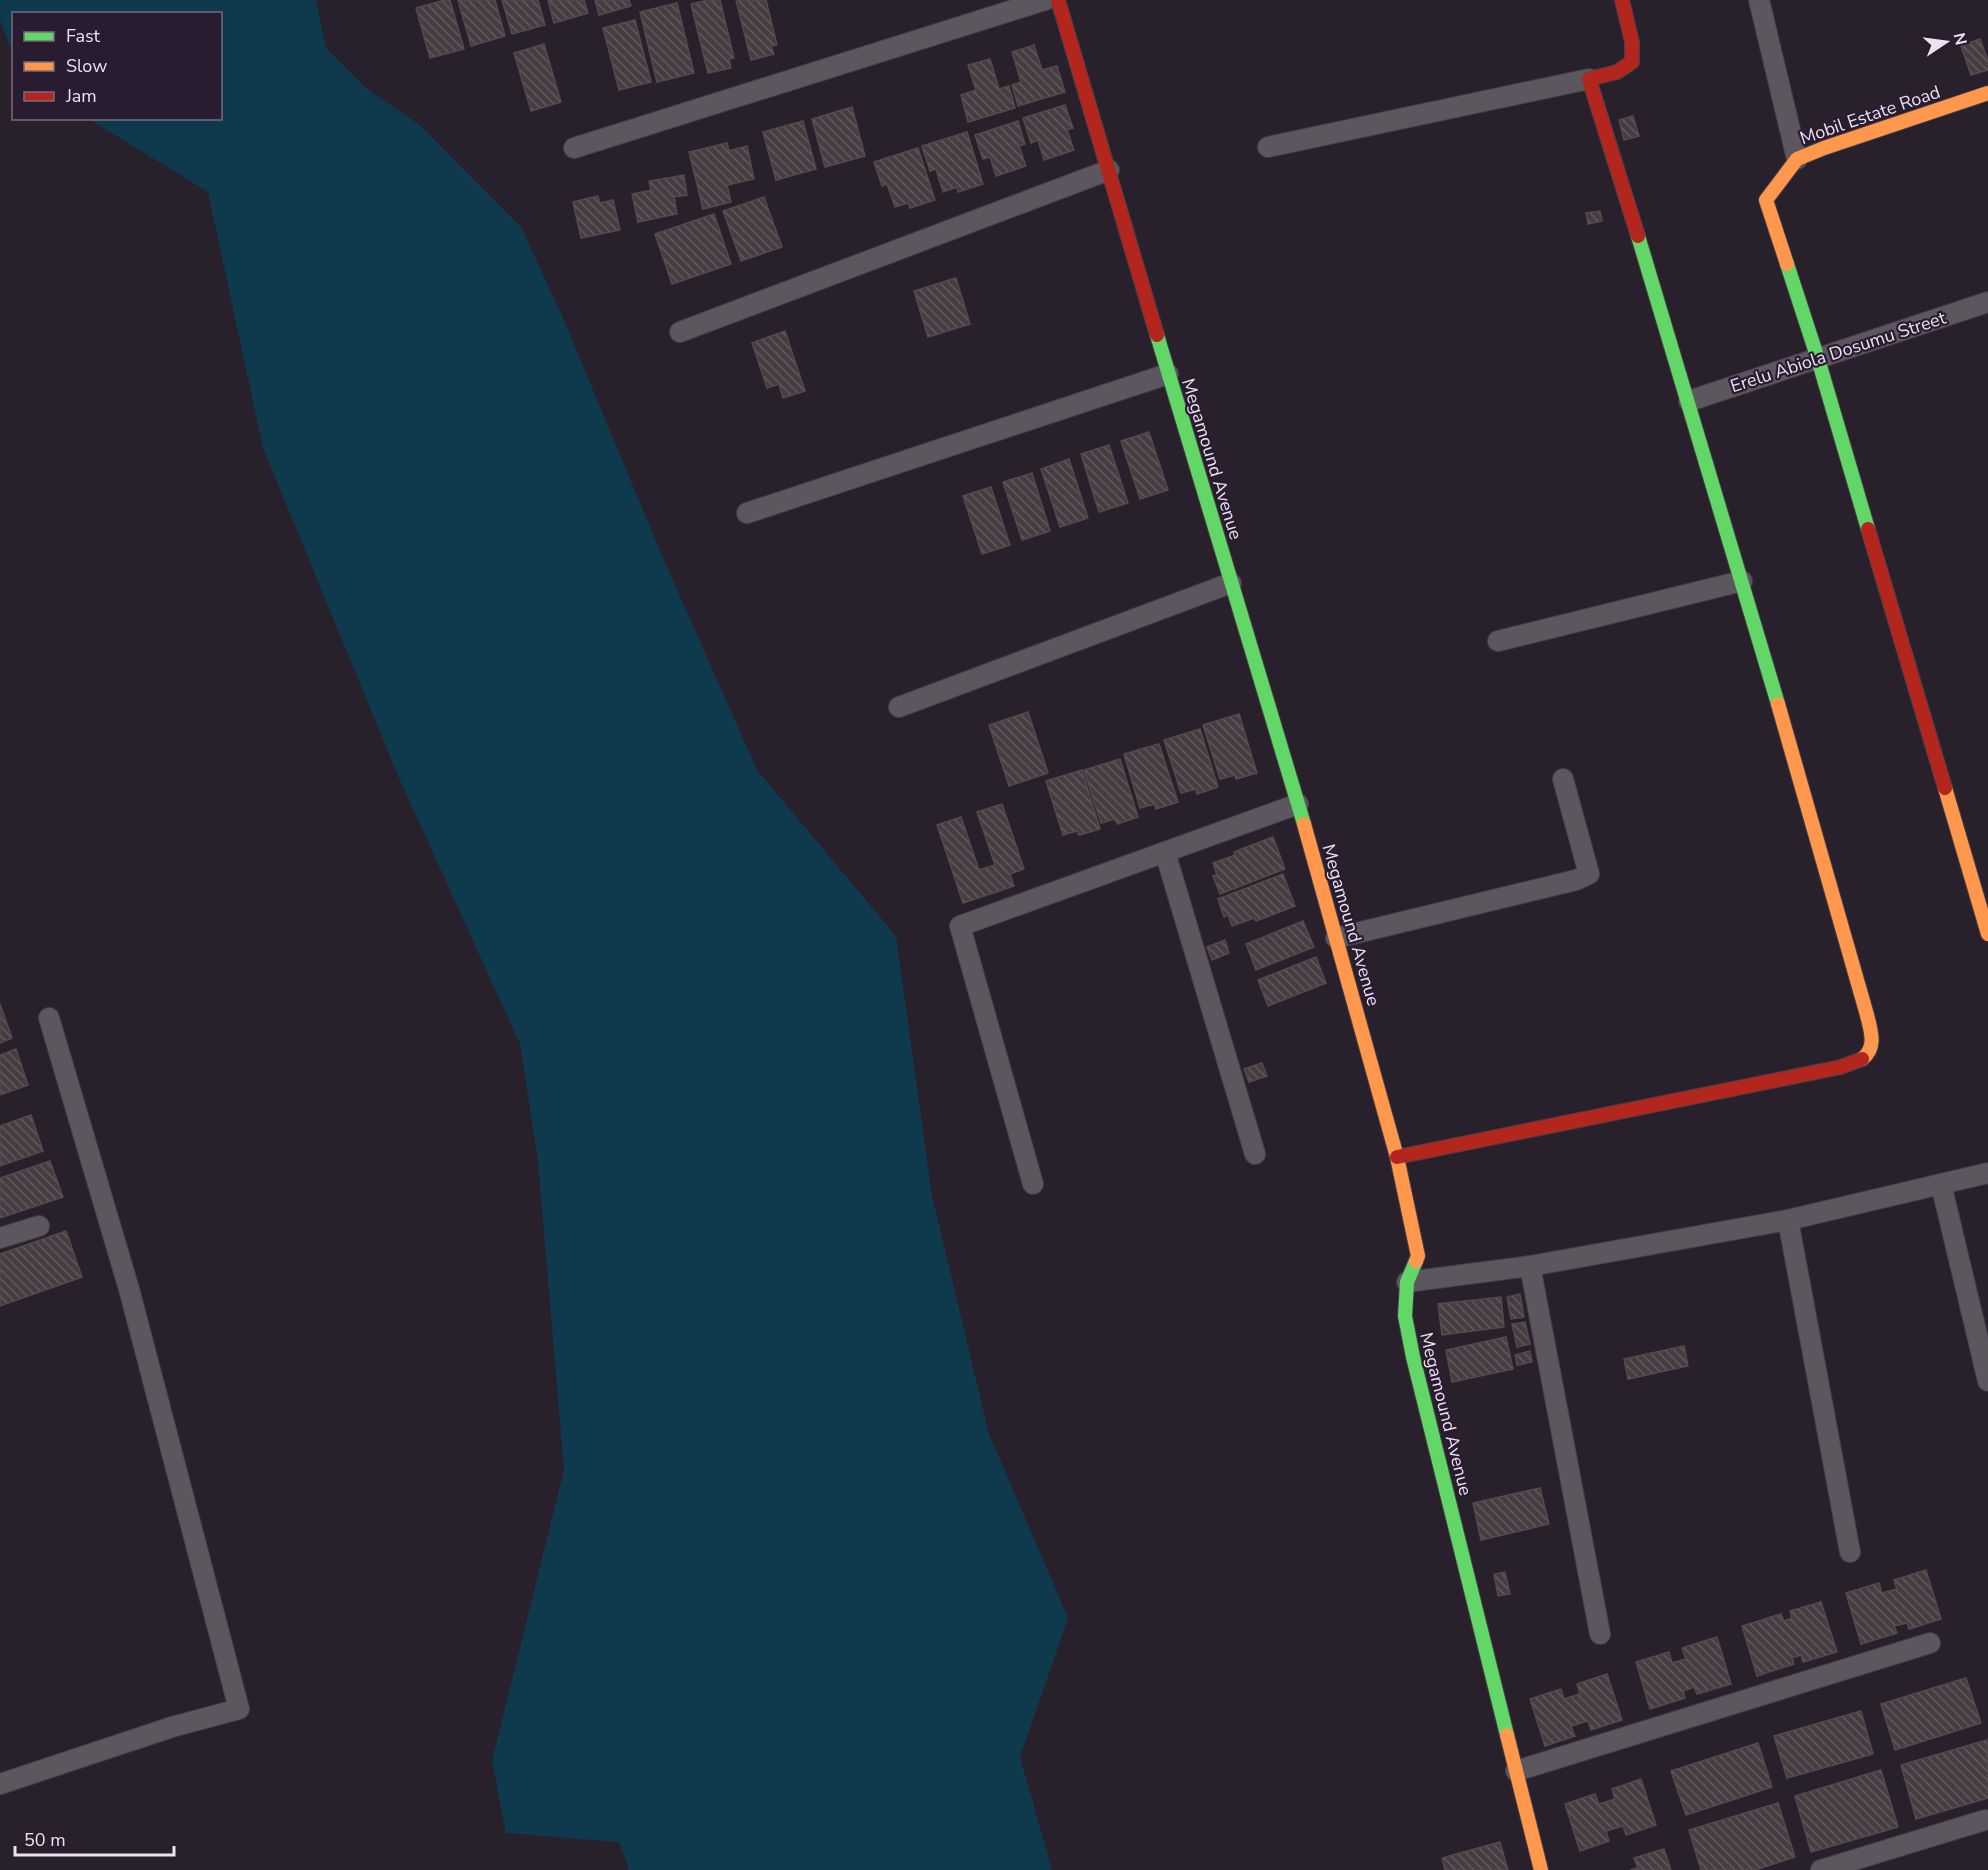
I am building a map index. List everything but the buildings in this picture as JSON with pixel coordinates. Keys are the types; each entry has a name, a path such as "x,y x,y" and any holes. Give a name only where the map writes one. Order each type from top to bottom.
{"street":[{"path":"574,148 1045,0"},
{"name":"Megamound Avenue","path":"1058,0 1298,804 1397,1157 1418,1256 1407,1282 1405,1316 1413,1357 1541,1870"},
{"path":"1268,147 1624,70 1632,62 1632,42 1622,0"},
{"path":"1759,0 1797,159 1766,200 1818,359 1988,934"},
{"path":"1397,1157 1841,1067 1867,1057 1872,1048 1873,1040 1868,1015 1742,581 1589,79"},
{"name":"Mobil Estate Road","path":"1797,159 1988,93"},
{"path":"680,332 1109,170"},
{"name":"Erelu Abiola Dosumu Street","path":"1689,401 1988,302"},
{"path":"747,513 1168,374"},
{"path":"1498,641 1742,581"},
{"path":"899,707 1231,584"},
{"path":"1336,938 1576,880 1589,874 1563,779"},
{"path":"1033,1184 960,926 1298,804"},
{"path":"1165,852 1255,1154"},
{"path":"0,1784 172,1728 239,1709 129,1289 49,1018"},
{"path":"1407,1282 1530,1266 1788,1220 1988,1173"},
{"path":"1941,1184 1988,1381"},
{"path":"1788,1220 1850,1552"},
{"path":"0,1238 39,1226"},
{"path":"1530,1266 1600,1634"},
{"path":"1516,1771 1930,1642"},
{"path":"1821,1870 1985,1820"}],"water":[{"path":"0,0 316,0 326,48 366,88 421,126 521,227 560,311 660,551 757,770 896,936 932,1196 989,1434 1068,1618 1020,1757 1052,1870 629,1870 619,1842 506,1833 492,1761 564,1470 538,1161 520,1044 399,778 263,448 208,192 91,120 222,120 222,12 12,12 12,51 0,20"}],"traffic: fast":[{"path":"1638,236 1778,704"},
{"path":"1787,264 1818,359 1868,529"},
{"path":"1157,335 1304,824"},
{"path":"1416,1261 1407,1282 1405,1316 1413,1357 1507,1735"}],"traffic: slow":[{"path":"1787,264 1766,200 1797,159 1988,93"},
{"path":"1778,704 1870,1027 1872,1039 1870,1050 1862,1059"},
{"path":"1945,788 1988,934"},
{"path":"1304,824 1397,1157 1418,1256 1416,1261"},
{"path":"1507,1735 1541,1870"}],"traffic: jam":[{"path":"1058,0 1157,335"},
{"path":"1622,0 1632,42 1632,62 1617,72 1589,79 1638,236"},
{"path":"1868,529 1945,788"},
{"path":"1397,1157 1841,1067 1862,1059"}]}
